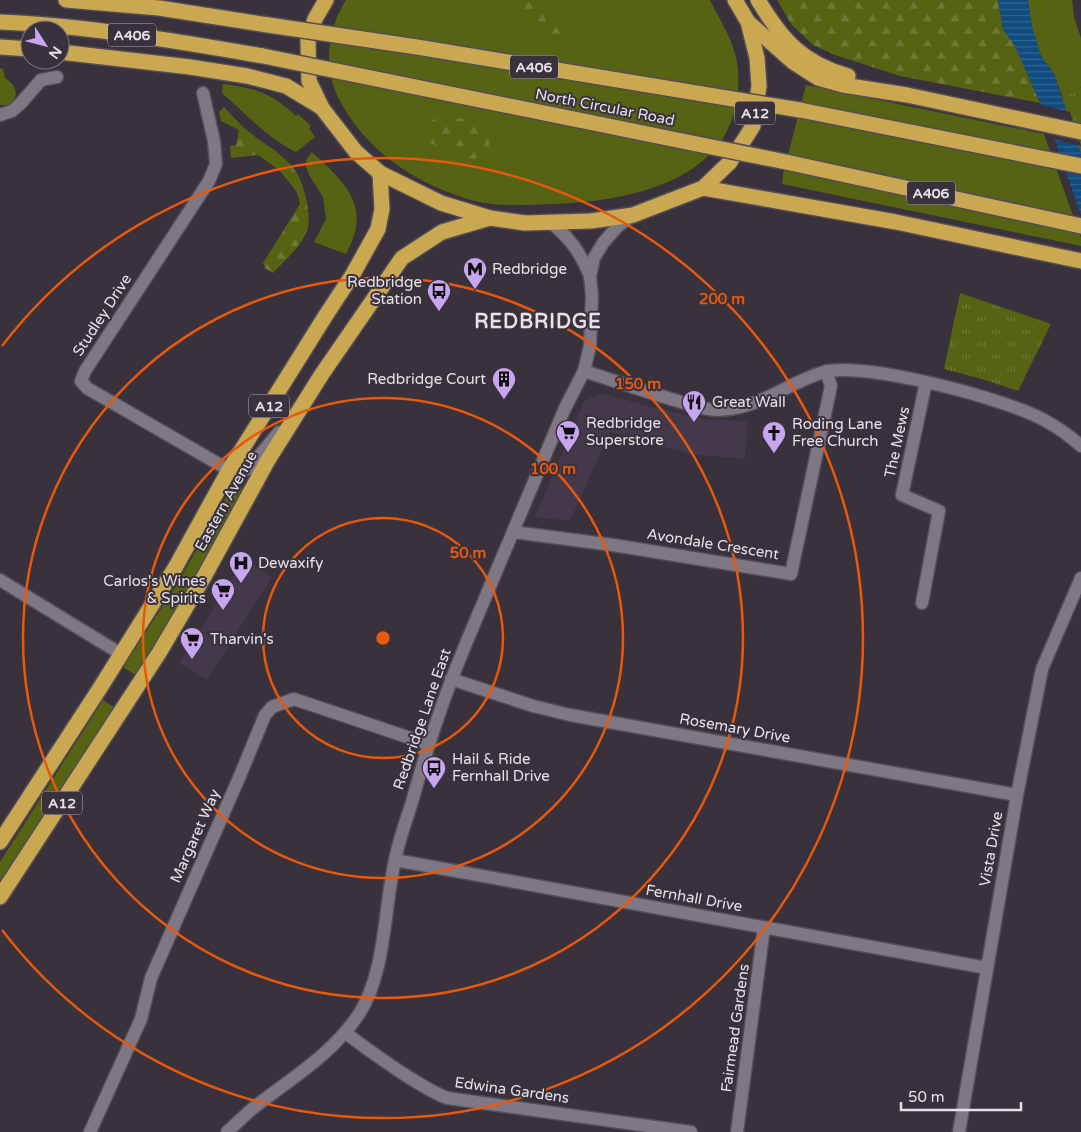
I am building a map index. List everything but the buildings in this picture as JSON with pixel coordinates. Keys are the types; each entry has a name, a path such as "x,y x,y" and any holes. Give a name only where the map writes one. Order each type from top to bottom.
{"highway":[{"name":"North Circular Road","path":"66,0 159,8 417,47 800,110 1081,166"},
{"name":"A12","path":"326,0 315,19 308,40 309,81 322,108 356,152 380,173 441,203 490,218 525,222 591,221 633,215 703,188 730,162 753,126 759,86 757,58 748,22 735,0"},
{"path":"758,0 774,26 789,44 814,62 830,71 907,95"},
{"name":"North Circular Road","path":"0,22 155,37 263,56 786,162 1079,225"},
{"path":"748,22 793,62 818,78 843,85 907,95 1081,132"},
{"path":"0,47 20,48"},
{"name":"A406","path":"70,53 190,66 247,76 286,86 308,97 322,108"},
{"name":"Eastern Avenue","path":"0,842 175,568 229,470 353,274 378,229 382,209 380,173"},
{"name":"A406","path":"703,188 896,222 1081,260"},
{"name":"Eastern Avenue","path":"0,897 159,653 205,575 268,460 322,374 402,258 442,232 490,218"}],"street":[{"path":"0,115 12,111 21,104 41,80 57,77"},
{"name":"Studley Drive","path":"203,93 214,141 216,164 209,180 85,371 81,381 87,388 229,470"},
{"name":"Redbridge Lane East","path":"590,276 594,258 603,243 618,226 633,215"},
{"name":"Redbridge Lane East","path":"227,1132 252,1110 312,1065 346,1033 368,997 376,976 395,860 428,744 451,679 565,408 584,371 590,346 592,296 590,276 583,257 564,233 550,222"},
{"path":"584,371 665,398 717,410 744,408 800,381 826,372 852,369 926,382 1007,404 1043,419 1081,446"},
{"name":"Avondale Crescent","path":"514,532 614,545 791,574 831,386 826,372"},
{"path":"229,470 240,472 248,469 322,374"},
{"name":"The Mews","path":"922,603 939,511 902,495 926,382"},
{"name":"Vista Drive","path":"958,1132 1017,795 1042,670 1081,578"},
{"path":"0,580 121,654"},
{"name":"Rosemary Drive","path":"451,679 533,706 570,715 1017,795"},
{"name":"Margaret Way","path":"90,1132 141,1019 151,978 265,715 272,707 294,698 428,744"},
{"name":"Fernhall Drive","path":"395,860 987,968"},
{"name":"Fairmead Gardens","path":"737,1132 764,928"},
{"name":"Edwina Gardens","path":"346,1033 359,1044 410,1078 434,1093 447,1098 691,1132"}],"shaded area":[{"path":"601,393 703,419 748,421 745,459 691,454 610,432 570,521 535,517 584,401"},
{"path":"244,559 272,577 207,680 179,663"}],"green space":[{"path":"346,0 710,0 727,34 737,60 736,106 724,136 705,159 680,176 651,188 619,197 586,202 514,205 474,201 434,186 398,166 366,138 341,103 331,78 329,51 334,25"},
{"path":"513,0 540,0 549,8 560,33 556,38 551,38 512,7"},
{"path":"777,0 998,0 1003,29 1015,46 1040,103 900,76 835,55 813,45 791,24"},
{"path":"1028,0 1072,0 1074,17 1081,38 1081,87 1063,98 1054,74 1041,56 1032,27"},
{"path":"0,68 3,69 5,78 16,90 15,98 9,105 0,105"},
{"path":"223,84 245,87 271,97 296,116 298,114 311,126 309,128 315,137 296,152 285,146 257,125 222,93"},
{"path":"806,85 1044,134 1081,238 1081,246 782,184"},
{"path":"1081,87 1081,171 1059,100"},
{"path":"224,107 258,139 258,155 231,158 230,146 236,145 239,130 221,121 219,112"},
{"path":"448,116 481,123 491,131 489,145 471,161 453,157 425,139 424,131 432,120"},
{"path":"258,139 288,162 279,170 258,155"},
{"path":"312,152 344,185 352,197 356,209 357,222 354,237 346,254 314,242 326,219 323,197 309,175 306,166 306,160"},
{"path":"288,162 297,173 301,182 309,218 307,230 297,248 273,273 265,268 263,263 300,204 297,192 279,170"},
{"path":"960,293 1051,324 1018,391 944,369"},
{"path":"239,486 243,490 218,537 135,675 123,667 179,581 231,488"},
{"path":"103,700 115,708 0,886 0,862"}],"water":[{"path":"998,0 1028,0 1032,27 1041,56 1054,74 1081,153 1081,215 1048,120 1015,46 1003,29"}],"pier":[{"path":"1038,104 1070,112 1081,146 1052,139"}],"place":[{"name":"Redbridge","path":"475,290"},
{"name":"Redbridge Station","path":"439,312"},
{"name":"Redbridge Court","path":"504,400"},
{"name":"Great Wall","path":"694,423"},
{"name":"Redbridge Superstore","path":"568,453"},
{"name":"Roding Lane Free Church","path":"774,454"},
{"name":"Dewaxify","path":"241,584"},
{"name":"Carlos's Wines & Spirits","path":"223,611"},
{"name":"Tharvin's","path":"192,660"},
{"name":"Hail & Ride Fernhall Drive","path":"434,789"}],"district":[{"name":"REDBRIDGE","path":"538,321"}]}
